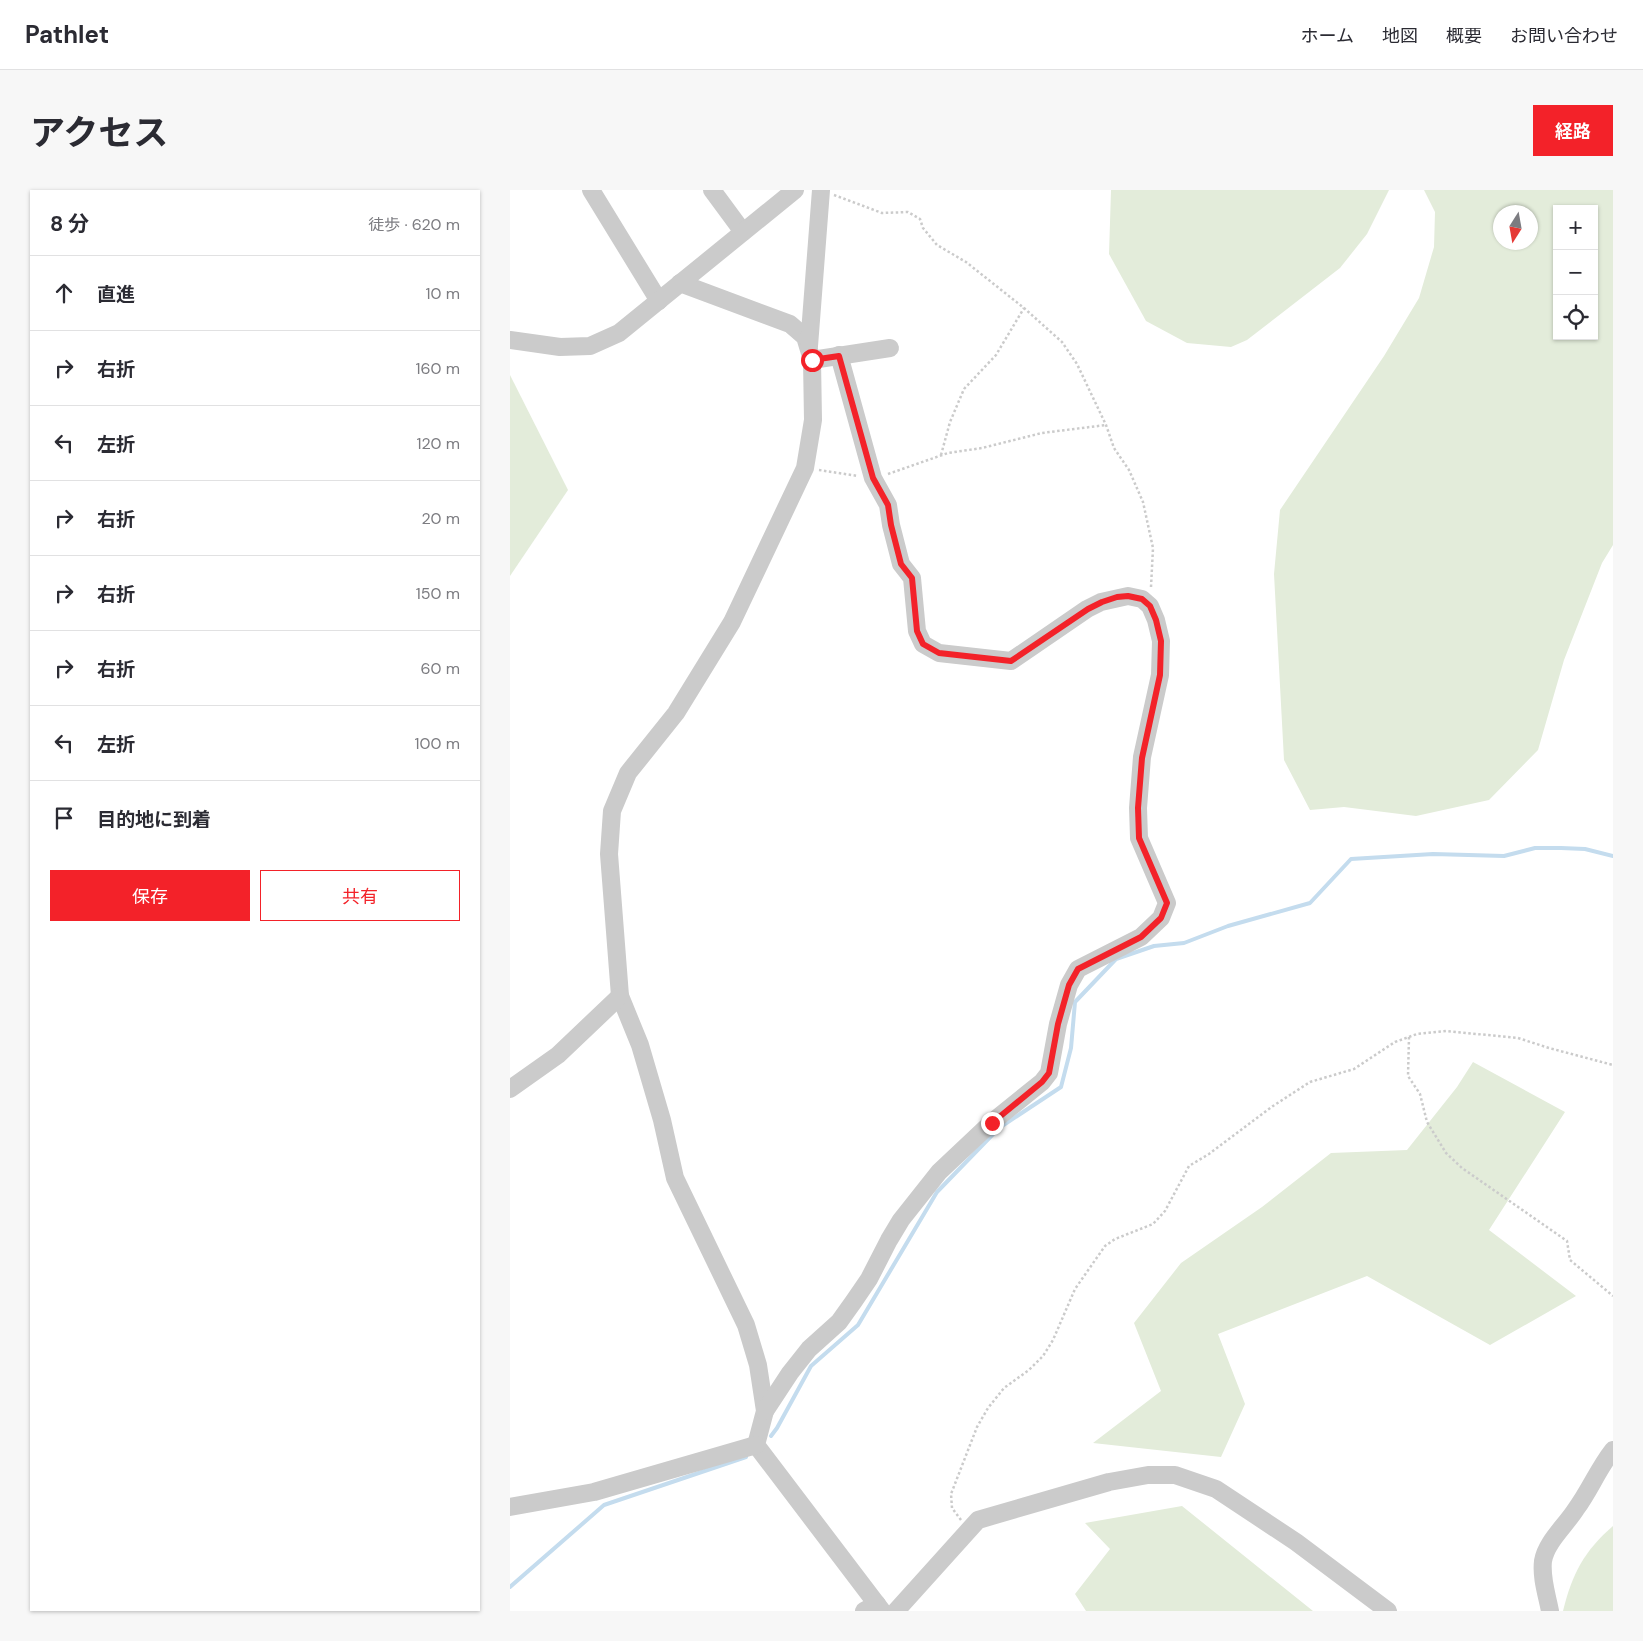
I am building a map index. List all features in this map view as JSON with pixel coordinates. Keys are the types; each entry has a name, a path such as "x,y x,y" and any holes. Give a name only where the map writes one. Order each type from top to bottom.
{"street":[{"path":"591,190 659,301"},
{"path":"712,190 743,232"},
{"path":"510,340 560,347 590,346 619,333 795,190"},
{"path":"765,1411 758,1365 746,1325 676,1178 662,1120 640,1046 620,996 609,854 612,811 628,773 676,713 732,622 805,468 813,420 810,353 825,192"},
{"path":"680,283 790,324 805,337 810,353"},
{"path":"810,353 839,356 890,348"},
{"path":"756,1445 765,1411 809,1349 839,1322 854,1301 869,1279 901,1220 939,1172 992,1123 1042,1082 1049,1073 1058,1024 1069,985 1078,969 1141,937 1161,918 1167,903 1139,838 1138,808 1142,758 1160,675 1161,641 1156,620 1150,606 1142,599 1128,596 1102,602 1088,609 1011,661 939,653 923,644 917,631 912,578 901,564 888,505 873,478 839,356"},
{"path":"510,1089 558,1055 620,996"},
{"path":"510,1507 594,1492 756,1445"},
{"path":"756,1445 874,1609"},
{"path":"1550,1611 1543,1582 1543,1560 1550,1544 1577,1508 1602,1464 1613,1450"},
{"path":"896,1611 978,1520 1109,1482 1148,1475 1174,1474 1216,1489 1296,1542 1388,1611"}],"path":[{"path":"825,192 882,213 908,212 920,219 927,233 937,245 966,262 1024,308 1062,342 1077,364 1106,425 1114,448 1129,470 1143,502 1153,548 1150,606"},
{"path":"941,455 950,422 964,389 996,355 1024,308"},
{"path":"805,468 873,478 890,474 941,455 982,448 1042,433 1106,425"},
{"path":"969,1531 952,1508 950,1494 977,1427 988,1408 1004,1388 1029,1370 1043,1356 1053,1340 1075,1289 1105,1246 1115,1239 1153,1224 1165,1211 1189,1166 1209,1154 1273,1106 1310,1082 1354,1069 1395,1042 1417,1034 1446,1030 1518,1038 1613,1065"},
{"path":"1410,1037 1408,1076 1420,1094 1427,1122 1446,1153 1462,1168 1567,1242 1570,1260 1613,1296"}],"green space":[{"path":"1111,190 1389,190 1367,234 1340,268 1247,340 1231,347 1187,343 1146,321 1109,254"},
{"path":"1424,190 1613,190 1613,545 1602,563 1564,660 1538,750 1489,800 1416,816 1344,807 1310,810 1284,760 1274,574 1280,510 1384,356 1419,298 1434,247 1435,212"},
{"path":"510,375 568,490 510,576"},
{"path":"1473,1062 1565,1112 1489,1230 1576,1296 1490,1345 1367,1276 1218,1334 1245,1404 1221,1457 1093,1443 1161,1391 1134,1323 1181,1263 1262,1207 1331,1153 1407,1150 1457,1087"},
{"path":"1182,1506 1313,1611 1086,1611 1075,1594 1110,1549 1085,1523"},
{"path":"1613,1526 1613,1611 1563,1611 1580,1564 1594,1545"}],"waterway":[{"path":"771,1436 811,1366 858,1325 937,1192 999,1128 1061,1087 1071,1048 1075,1002 1116,959 1154,946 1184,943 1228,926 1310,903 1351,859 1433,854 1504,856 1535,848 1585,849 1613,856"},
{"path":"510,1587 604,1505 746,1457"}],"route":[{"path":"812,360 839,356 873,478 881,489 888,505 901,564 912,578 917,631 923,644 939,653 1011,661 1088,609 1117,597 1128,596 1142,599 1150,606 1156,620 1161,641 1160,675 1142,758 1138,808 1139,838 1167,903 1161,918 1141,937 1078,969 1069,985 1058,1024 1049,1073 1042,1082 992,1123"}]}
